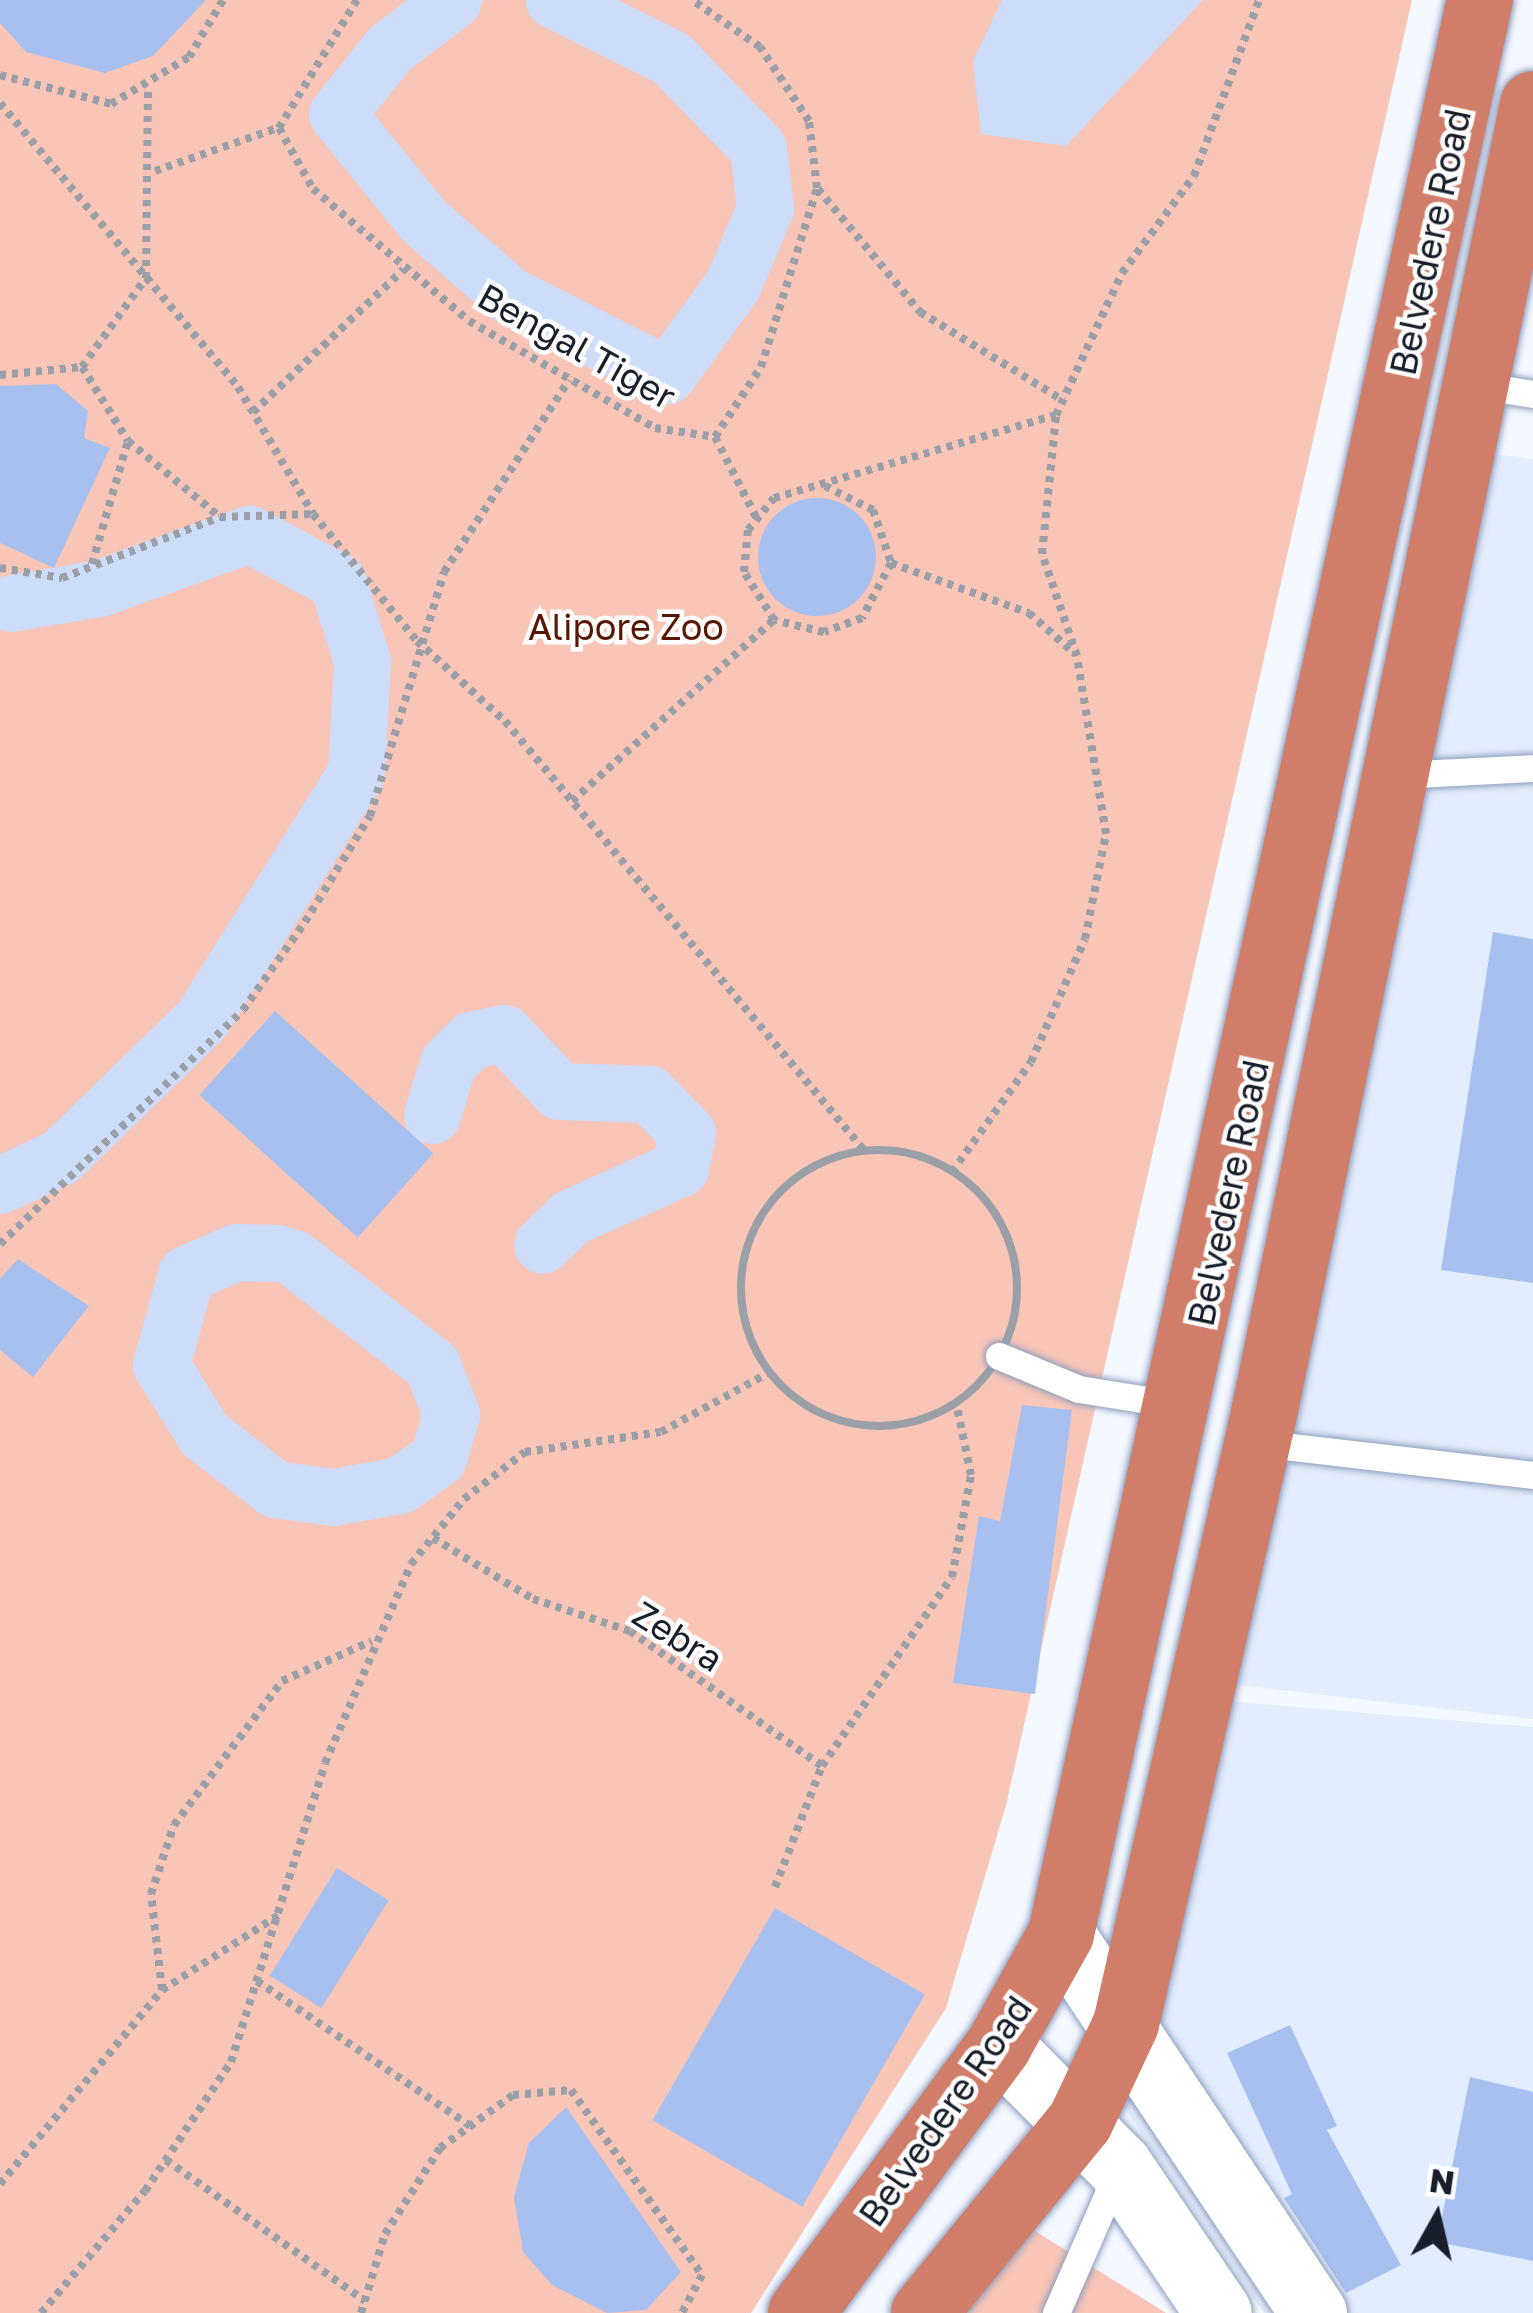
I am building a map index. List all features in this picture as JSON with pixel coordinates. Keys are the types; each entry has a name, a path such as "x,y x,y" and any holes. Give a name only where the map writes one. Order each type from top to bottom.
{"highway":[{"name":"Belvedere Road","path":"801,2313 999,2045 1061,1934 1182,1406 1480,0"},
{"name":"Belvedere Road","path":"924,2313 1100,2145 1256,1443 1396,776 1468,384 1533,104"}],"main road":[{"path":"1061,1934 1126,2024 1314,2313"},
{"path":"999,2045 1100,2145 1219,2313"}],"lane":[{"path":"1468,384 1533,394"},
{"path":"1396,776 1533,768"},
{"path":"999,1356 1079,1389 1182,1406"},
{"path":"1256,1443 1533,1475"},
{"path":"1056,2313 1100,2145"}],"path":[{"path":"0,75 111,104 148,89 189,57 223,0"},
{"path":"155,171 279,128 357,0"},
{"path":"692,0 760,47 808,122 817,188 760,367 715,436 756,517"},
{"path":"952,1172 1031,1063 1084,939 1106,834 1077,656 1042,554 1056,415 1122,273 1195,176 1258,0"},
{"path":"0,375 82,367 146,278 155,171 148,89"},
{"path":"0,103 253,412 313,514 417,640 572,801 863,1150"},
{"name":"Bengal Tiger","path":"279,128 313,189 403,270 569,380 655,428 715,436"},
{"path":"817,188 920,312 1064,401"},
{"path":"253,412 403,270"},
{"path":"82,367 128,441 220,517"},
{"path":"3,1239 243,1010 305,922 370,816 417,640 445,572 569,380"},
{"path":"774,620 744,572 756,517 774,498 1056,415"},
{"path":"92,564 128,441"},
{"path":"572,801 774,620 849,626 886,588 891,563 873,511 825,486"},
{"path":"0,568 62,578 220,517 313,514"},
{"path":"891,563 1028,613 1077,656"},
{"path":"863,1150 912,1153 952,1172 976,1188 1012,1244 1019,1293 999,1356 956,1402 875,1428 840,1423 770,1372 739,1301 749,1235 783,1186 863,1150"},
{"path":"41,2313 166,2160 231,2062 372,1641 433,1538 525,1452 661,1432 770,1372"},
{"path":"775,1887 822,1766 952,1577 971,1475 956,1402"},
{"name":"Zebra","path":"433,1538 533,1599 630,1631 822,1766"},
{"path":"162,1990 151,1894 174,1826 282,1681 372,1641"},
{"path":"0,2184 162,1990 279,1915"},
{"path":"256,1981 470,2126"},
{"path":"362,2313 385,2234 440,2148 514,2096 571,2090 702,2275 682,2313"},
{"path":"166,2160 365,2301"}],"shaded area":[{"path":"1470,451 1533,459 1533,1719 1211,1682"},
{"path":"1214,1700 1533,1727 1533,2313 1264,2313 1096,2067"}],"green space":[{"name":"Alipore Zoo","path":"0,0 1412,0 1006,1805 946,2008 751,2313 0,2313"},
{"path":"997,2207 1166,2313 902,2313"}],"water":[{"path":"1002,0 1203,0 1066,146 981,134 973,61"}],"building":[{"path":"0,0 206,0 153,56 105,73 26,52 0,23"},
{"path":"56,384 88,411 84,438 110,448 54,568 0,543 0,386"},
{"path":"817,498 850,508 866,524 876,557 866,590 850,606 817,616 784,606 768,590 758,557 768,524 784,508"},
{"path":"1493,932 1533,939 1533,1283 1441,1270"},
{"path":"275,1011 433,1154 358,1238 199,1095"},
{"path":"18,1259 89,1306 33,1377 0,1350 0,1279"},
{"path":"1022,1405 1072,1410 1035,1694 953,1683 979,1516 1000,1521"},
{"path":"337,1868 389,1900 321,2008 270,1976"},
{"path":"775,1908 925,1994 802,2207 652,2120"},
{"path":"1290,2025 1337,2126 1327,2130 1401,2265 1346,2293 1284,2198 1292,2194 1227,2053"},
{"path":"1470,2077 1533,2092 1533,2261 1437,2242"},
{"path":"566,2107 681,2272 646,2310 607,2313 552,2285 523,2252 514,2197 529,2143"}],"waterway":[{"path":"453,0 389,49 337,114 424,221 509,295 667,375 733,284 765,208 758,148 671,58 554,0"},
{"path":"0,1185 60,1157 201,1020 356,773 362,661 337,581 249,534 99,588 11,603"},
{"path":"432,1115 448,1063 471,1040 504,1033 559,1091 649,1094 687,1133 680,1168 571,1217 542,1245"},
{"path":"279,1253 236,1252 186,1274 161,1365 204,1434 275,1489 333,1497 400,1485 438,1458 451,1414 432,1365 294,1258"}]}
